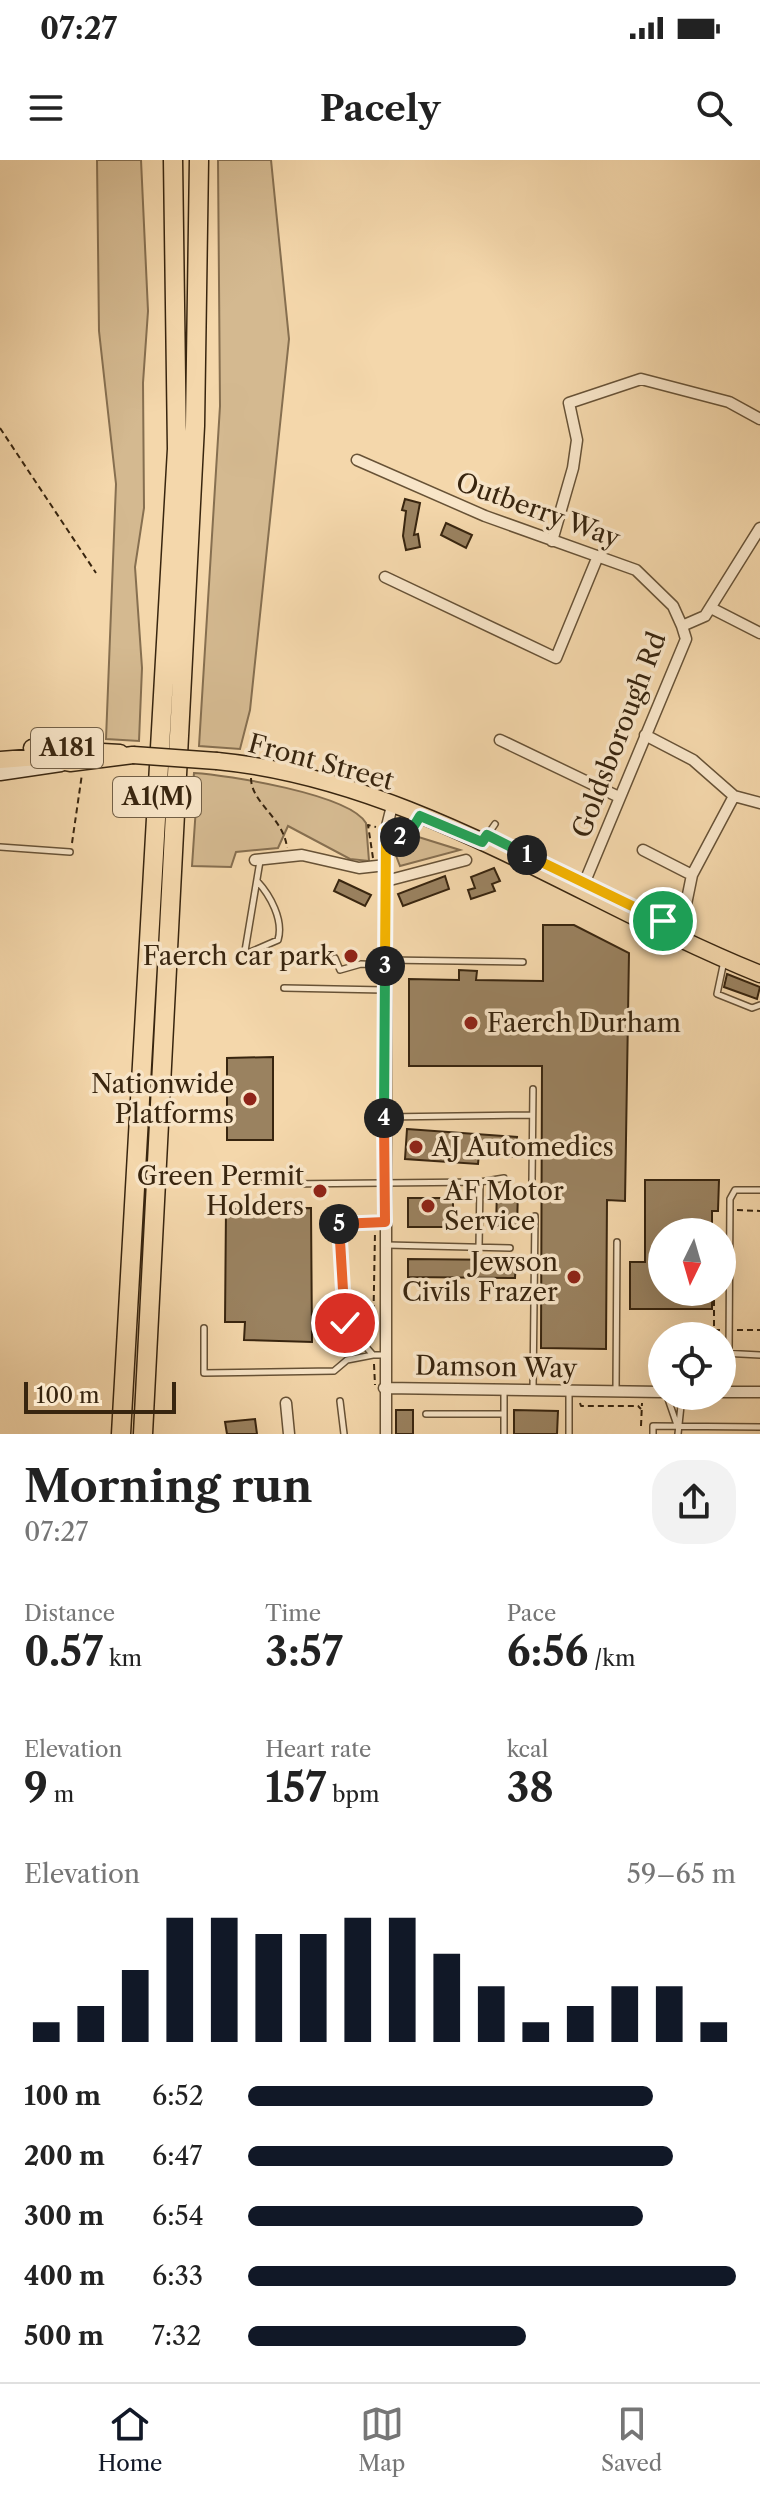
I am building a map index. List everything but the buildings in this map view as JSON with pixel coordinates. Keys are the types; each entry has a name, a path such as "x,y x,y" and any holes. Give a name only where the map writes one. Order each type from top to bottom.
{"highway":[{"name":"A1(M)","path":"121,1434 177,449 173,160"},
{"name":"A1(M)","path":"143,1434 194,442 199,160"}],"main road":[{"name":"A181","path":"0,750 98,749 133,755"},
{"name":"A181","path":"0,760 39,757 77,762 133,755"},
{"name":"Front Street","path":"133,755 252,765 342,788 482,842 760,974"},
{"path":"0,773 77,762"}],"street":[{"path":"552,541 573,468 577,440 569,403 641,379 729,402 760,419"},
{"name":"Outberry Way","path":"357,460 485,516 636,570 673,606 682,626"},
{"name":"Goldsborough Rd","path":"581,891 686,639 682,626 705,616 760,528"},
{"path":"385,577 556,658 598,556"},
{"path":"711,608 760,633"},
{"path":"645,735 693,760 734,796 760,803"},
{"path":"500,740 619,797"},
{"path":"684,914 692,875 734,796"},
{"name":"Damson Way","path":"392,806 380,867 386,881 385,1245 379,1355 384,1388 648,1392"},
{"path":"643,850 692,875"},
{"path":"258,860 313,855 341,865 380,867"},
{"path":"386,881 466,860"},
{"path":"384,1388 386,1434"},
{"path":"736,1392 760,1392"},
{"path":"286,1403 289,1434"}],"lane":[{"path":"482,842 495,824"},
{"path":"0,847 70,852"},
{"path":"257,881 275,910 280,932 278,940 248,953 245,951 258,860"},
{"path":"335,958 340,970 385,962 523,962"},
{"path":"725,960 717,994 752,1008 760,1005"},
{"path":"284,988 384,990"},
{"path":"532,1181 533,1089"},
{"path":"384,1117 532,1115"},
{"path":"262,1177 280,1177 286,1184 480,1182 504,1178"},
{"path":"479,1247 480,1182"},
{"path":"726,1322 731,1193 760,1190"},
{"path":"533,1390 535,1216"},
{"path":"379,1355 345,1323 339,1223 385,1222"},
{"path":"616,1391 617,1242"},
{"path":"385,1245 510,1248"},
{"path":"204,1328 204,1373 334,1371 347,1360 379,1355"},
{"path":"736,1354 760,1355"},
{"path":"504,1389 504,1434"},
{"path":"569,1434 574,1391"},
{"path":"340,1401 344,1434"},
{"path":"672,1410 678,1434"},
{"path":"677,1426 680,1410"},
{"path":"426,1414 504,1414"},
{"path":"653,1434 653,1426 760,1427"}],"path":[{"path":"0,428 96,573"},
{"path":"70,852 77,762"},
{"path":"252,765 251,788 285,832 288,857"},
{"path":"380,867 368,825 402,838 420,816"},
{"path":"730,1210 760,1211"},
{"path":"574,1391 581,1406 638,1406 641,1409"},
{"path":"641,1426 642,1402"}],"shaded area":[{"path":"97,160 141,160 148,311 143,383 144,508 135,567 142,668 139,741 106,739 116,484 99,331"},
{"path":"218,160 271,160 289,339 250,710 240,749 199,746 220,406"},
{"path":"194,773 286,788 337,803 366,823 369,861 350,859 288,826 278,848 236,852 231,867 192,866 196,807 192,798"},
{"path":"412,835 460,850 400,866 395,853 398,843"}],"place":[{"name":"Faerch car park","path":"351,956"},
{"name":"Faerch Durham","path":"471,1023"},
{"name":"Nationwide Platforms","path":"250,1099"},
{"name":"AJ Automedics","path":"416,1147"},
{"name":"Green Permit Holders","path":"320,1191"},
{"name":"AF Motor Service","path":"428,1206"},
{"name":"Jewson Civils Frazer","path":"574,1277"}],"route":[{"path":"345,1323 339,1223 385,1222 386,830 402,838 411,831 420,816 482,842 487,835 663,921"}]}
